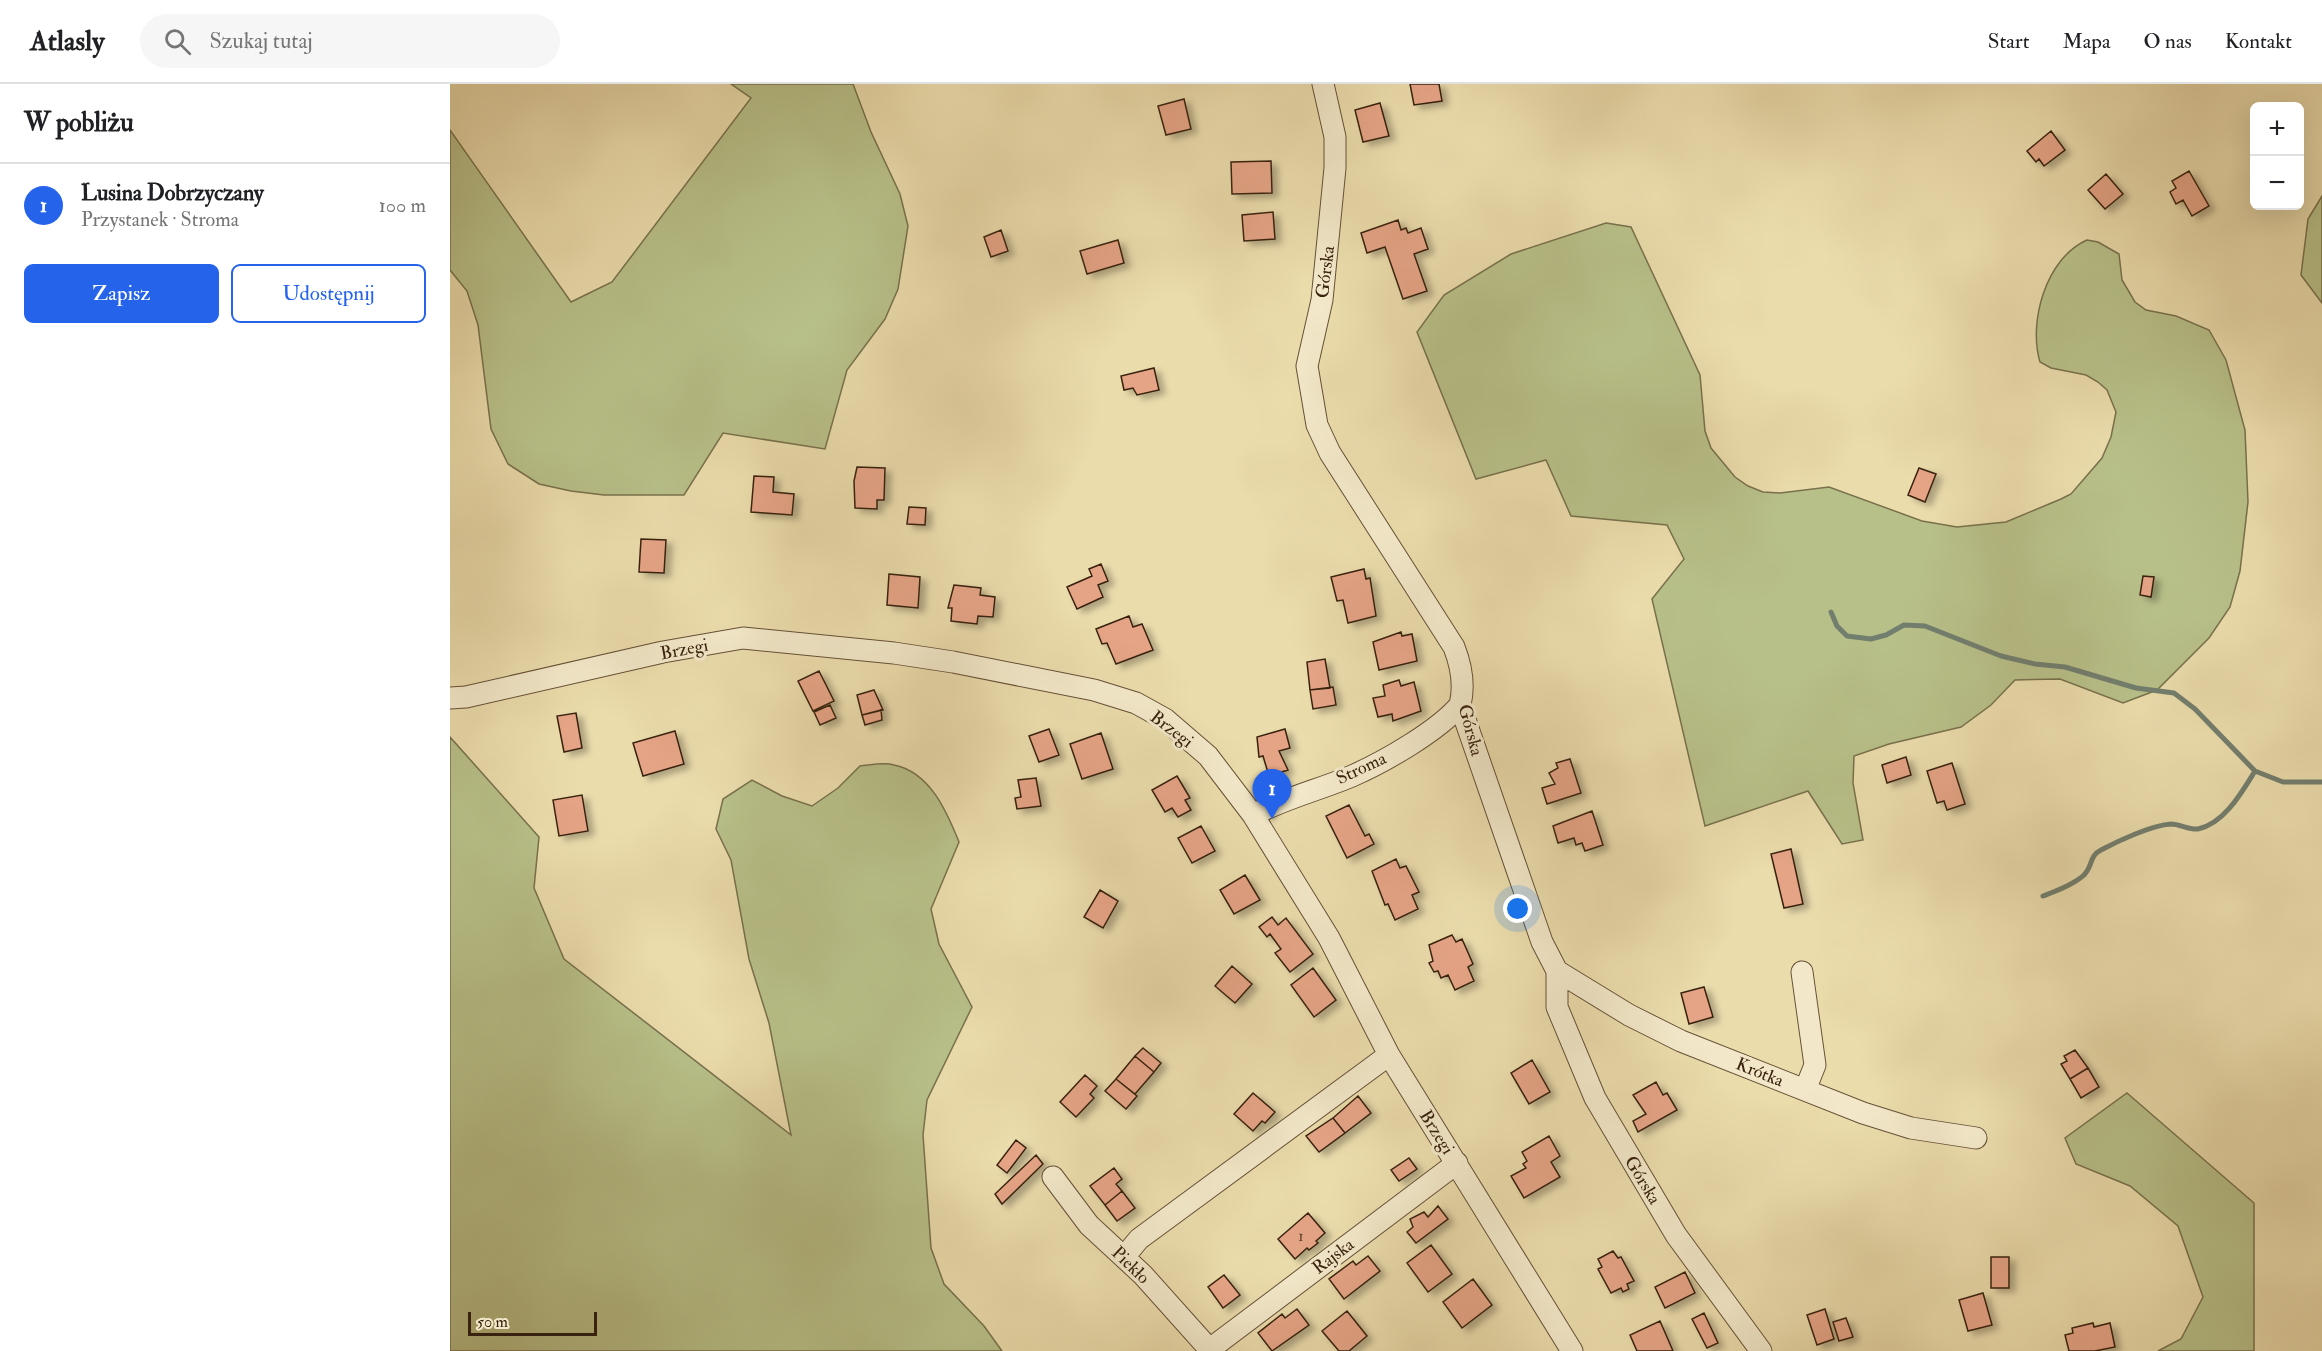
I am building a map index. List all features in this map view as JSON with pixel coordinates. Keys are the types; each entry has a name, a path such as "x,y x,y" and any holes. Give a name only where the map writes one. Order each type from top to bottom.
{"street":[{"name":"Górska","path":"1323,84 1335,136 1335,168 1322,300 1307,366 1309,392 1317,425 1330,453 1454,646 1460,663 1463,693 1460,705 1542,942 1557,971 1557,1007 1595,1098 1676,1235 1761,1351"},
{"name":"Brzegi","path":"450,698 466,697 663,652 743,638 894,652 1094,690 1136,704 1165,719 1208,756 1253,815 1329,938 1389,1055 1569,1350"},
{"name":"Stroma","path":"1253,815 1306,790 1352,776 1447,720 1460,705"},
{"name":"Krótka","path":"1557,971 1629,1014 1681,1041 1805,1090 1911,1128 1976,1138"},
{"path":"1802,972 1815,1065 1805,1090"},
{"path":"1124,1257 1139,1239 1389,1055"},
{"name":"Rajska","path":"1210,1350 1457,1163"},
{"name":"Piekło","path":"1053,1177 1089,1225 1124,1257 1210,1350"}],"green space":[{"path":"731,84 853,84 871,132 900,194 908,226 898,289 885,319 847,370 825,449 723,433 684,495 604,495 539,484 508,464 491,429 478,325 467,291 450,270 450,130 571,302 612,282 751,98"},
{"path":"2322,196 2322,303 2301,275 2308,219"},
{"path":"1606,223 1631,227 1700,375 1705,431 1711,448 1735,477 1763,492 1780,493 1829,487 1922,521 1957,527 2006,522 2061,499 2071,494 2102,458 2111,437 2116,412 2107,390 2086,375 2051,368 2040,362 2037,329 2039,311 2051,276 2073,249 2087,240 2098,242 2119,254 2122,280 2135,302 2146,310 2176,316 2209,330 2226,360 2245,430 2248,502 2240,571 2230,607 2209,638 2157,690 2123,703 2060,679 2015,680 1991,705 1961,727 1889,744 1854,756 1853,783 1863,840 1842,844 1808,791 1705,826 1652,599 1684,559 1667,525 1571,516 1546,460 1476,479 1417,332 1444,295 1511,254"},
{"path":"450,737 539,837 534,888 564,959 791,1135 769,1023 749,959 731,860 716,829 723,799 752,780 782,796 812,806 838,788 860,766 877,764 890,764 907,769 918,776 936,795 959,842 931,909 939,944 972,1007 927,1100 923,1135 931,1248 944,1284 984,1326 1002,1351 450,1351"},
{"path":"2127,1093 2254,1203 2254,1351 2158,1351 2181,1339 2203,1297 2178,1226 2130,1186 2076,1164 2065,1138"}],"building":[{"path":"1410,84 1439,84 1442,101 1414,105"},
{"path":"1184,99 1191,129 1166,135 1158,106"},
{"path":"1380,103 1389,136 1363,142 1355,110"},
{"path":"2051,131 2065,150 2044,166 2039,159 2036,162 2027,151"},
{"path":"1271,161 1272,193 1232,194 1231,162"},
{"path":"2189,171 2209,206 2192,216 2183,200 2176,204 2170,192 2176,188 2172,181"},
{"path":"2106,174 2123,194 2105,209 2088,190"},
{"path":"1273,212 1275,239 1244,241 1242,215"},
{"path":"1398,220 1401,230 1406,228 1408,233 1421,228 1428,249 1414,254 1427,291 1403,299 1385,247 1367,253 1361,233"},
{"path":"1001,230 1008,251 991,257 984,237"},
{"path":"1118,240 1124,263 1087,274 1080,251"},
{"path":"1154,368 1159,390 1137,395 1133,388 1124,390 1121,376"},
{"path":"857,467 885,468 884,500 877,500 877,509 855,508 854,481"},
{"path":"1919,468 1936,474 1925,502 1908,495"},
{"path":"754,476 774,477 773,492 794,494 792,515 751,512"},
{"path":"909,507 926,508 925,525 907,524"},
{"path":"641,539 666,540 664,573 639,572"},
{"path":"1101,564 1108,581 1098,585 1103,597 1077,609 1067,587 1092,576 1089,569"},
{"path":"1364,569 1366,579 1370,578 1376,616 1348,623 1343,600 1337,601 1331,577"},
{"path":"889,574 920,577 918,608 887,605"},
{"path":"2143,576 2154,577 2151,597 2140,595"},
{"path":"954,585 981,588 980,595 995,597 993,617 978,616 977,624 951,621 952,608 948,608"},
{"path":"1129,616 1133,627 1142,624 1153,650 1116,664 1107,643 1102,644 1096,629"},
{"path":"1401,632 1402,636 1412,634 1417,661 1379,670 1373,642"},
{"path":"1325,659 1330,688 1310,690 1307,662"},
{"path":"819,671 834,701 813,711 798,681"},
{"path":"1399,680 1401,686 1414,682 1421,711 1393,721 1392,714 1378,717 1373,698 1385,696 1383,685"},
{"path":"1333,687 1336,705 1313,709 1310,690"},
{"path":"874,690 883,710 862,715 857,695"},
{"path":"830,705 836,718 820,725 814,712"},
{"path":"881,710 882,720 865,725 862,715"},
{"path":"576,713 582,748 564,752 557,716"},
{"path":"1049,729 1059,755 1039,762 1029,736"},
{"path":"1285,729 1290,748 1279,751 1288,770 1269,776 1263,756 1259,757 1257,737"},
{"path":"675,731 684,764 643,776 633,743"},
{"path":"1101,733 1113,769 1082,779 1070,744"},
{"path":"1906,757 1911,775 1887,783 1882,765"},
{"path":"1570,759 1581,793 1547,804 1542,788 1555,784 1549,773 1558,768 1556,763"},
{"path":"1952,763 1965,804 1947,810 1944,801 1937,803 1927,771"},
{"path":"1177,776 1190,798 1185,800 1191,810 1178,817 1172,808 1165,812 1152,790"},
{"path":"1036,778 1041,806 1017,809 1015,798 1021,797 1018,780"},
{"path":"582,795 588,831 559,836 553,800"},
{"path":"1349,805 1365,836 1369,834 1374,844 1347,858 1326,816"},
{"path":"1592,811 1603,845 1585,851 1582,843 1576,845 1574,838 1558,843 1553,826"},
{"path":"1201,826 1215,851 1192,863 1178,838"},
{"path":"1791,849 1803,904 1784,908 1771,854"},
{"path":"1396,859 1400,868 1406,866 1419,892 1412,895 1418,909 1395,920 1388,904 1385,905 1372,871"},
{"path":"1245,875 1260,900 1234,914 1220,890"},
{"path":"1100,890 1118,901 1103,928 1084,917"},
{"path":"1272,917 1278,925 1286,918 1313,954 1290,972 1275,953 1281,949 1270,934 1267,937 1259,927"},
{"path":"1452,935 1456,942 1462,939 1473,964 1468,967 1474,981 1455,990 1448,975 1441,978 1438,971 1434,972 1429,963 1433,961 1429,945"},
{"path":"1232,966 1252,984 1235,1003 1215,986"},
{"path":"1313,968 1336,1000 1314,1017 1291,985"},
{"path":"1704,987 1713,1017 1689,1024 1681,993"},
{"path":"1143,1048 1161,1063 1154,1072 1135,1056"},
{"path":"2075,1050 2088,1068 2070,1079 2061,1064 2067,1061 2064,1056"},
{"path":"1135,1056 1154,1072 1135,1094 1116,1079"},
{"path":"1532,1060 1550,1092 1529,1104 1511,1073"},
{"path":"2088,1068 2099,1087 2081,1098 2070,1079"},
{"path":"1085,1075 1097,1086 1090,1094 1094,1098 1076,1117 1060,1102"},
{"path":"1116,1079 1137,1096 1126,1109 1105,1091"},
{"path":"1656,1082 1663,1095 1667,1093 1677,1110 1638,1132 1633,1121 1646,1114 1633,1095"},
{"path":"1253,1093 1275,1112 1253,1131 1234,1114"},
{"path":"1358,1096 1371,1113 1345,1133 1333,1118"},
{"path":"1333,1118 1345,1133 1319,1152 1306,1136"},
{"path":"1549,1136 1560,1156 1551,1162 1560,1177 1524,1198 1511,1176 1526,1168 1523,1164 1527,1161 1522,1152"},
{"path":"1016,1140 1026,1148 1007,1173 997,1165"},
{"path":"1036,1155 1043,1164 1002,1204 995,1194"},
{"path":"1409,1158 1417,1169 1399,1181 1391,1170"},
{"path":"1114,1168 1122,1179 1116,1184 1122,1191 1105,1205 1090,1186"},
{"path":"1122,1191 1135,1208 1117,1221 1105,1205"},
{"path":"1438,1206 1448,1219 1416,1243 1407,1232 1413,1227 1410,1219 1424,1212 1428,1217"},
{"path":"1308,1213 1325,1233 1316,1241 1318,1243 1309,1250 1307,1248 1295,1259 1278,1239"},
{"path":"1431,1245 1452,1274 1428,1292 1407,1263"},
{"path":"1613,1251 1618,1258 1621,1257 1634,1281 1627,1284 1629,1289 1623,1292 1621,1288 1611,1293 1598,1269 1602,1267 1598,1259"},
{"path":"1368,1256 1380,1271 1344,1299 1329,1279 1353,1261 1356,1265"},
{"path":"1991,1257 2009,1257 2009,1288 1991,1288"},
{"path":"1685,1272 1695,1293 1665,1308 1655,1287"},
{"path":"1224,1275 1240,1295 1223,1308 1208,1287"},
{"path":"1473,1279 1492,1305 1462,1328 1443,1302"},
{"path":"1983,1293 1992,1325 1968,1331 1959,1300"},
{"path":"1297,1309 1309,1325 1272,1351 1258,1333 1282,1314 1285,1318"},
{"path":"1825,1309 1834,1339 1817,1345 1807,1315"},
{"path":"1347,1311 1367,1336 1349,1351 1339,1351 1322,1331"},
{"path":"1704,1313 1718,1343 1707,1348 1692,1319"},
{"path":"1846,1318 1853,1337 1839,1341 1833,1322"},
{"path":"1660,1321 1673,1351 1637,1351 1630,1335"},
{"path":"2093,1323 2094,1327 2110,1323 2115,1347 2095,1351 2069,1351 2065,1335 2073,1333 2072,1328"}],"waterway":[{"path":"1831,612 1837,626 1847,636 1871,639 1886,635 1904,625 1925,626 2001,656 2035,664 2065,667 2136,688 2174,693 2195,709 2255,771 2283,782 2322,782"},
{"path":"2043,896 2080,879 2087,872 2097,852 2126,838 2163,825 2174,824 2198,829 2216,821 2231,806 2255,771"}],"place":[{"name":"Lusina Dobrzyczany","path":"1272,819"}]}
